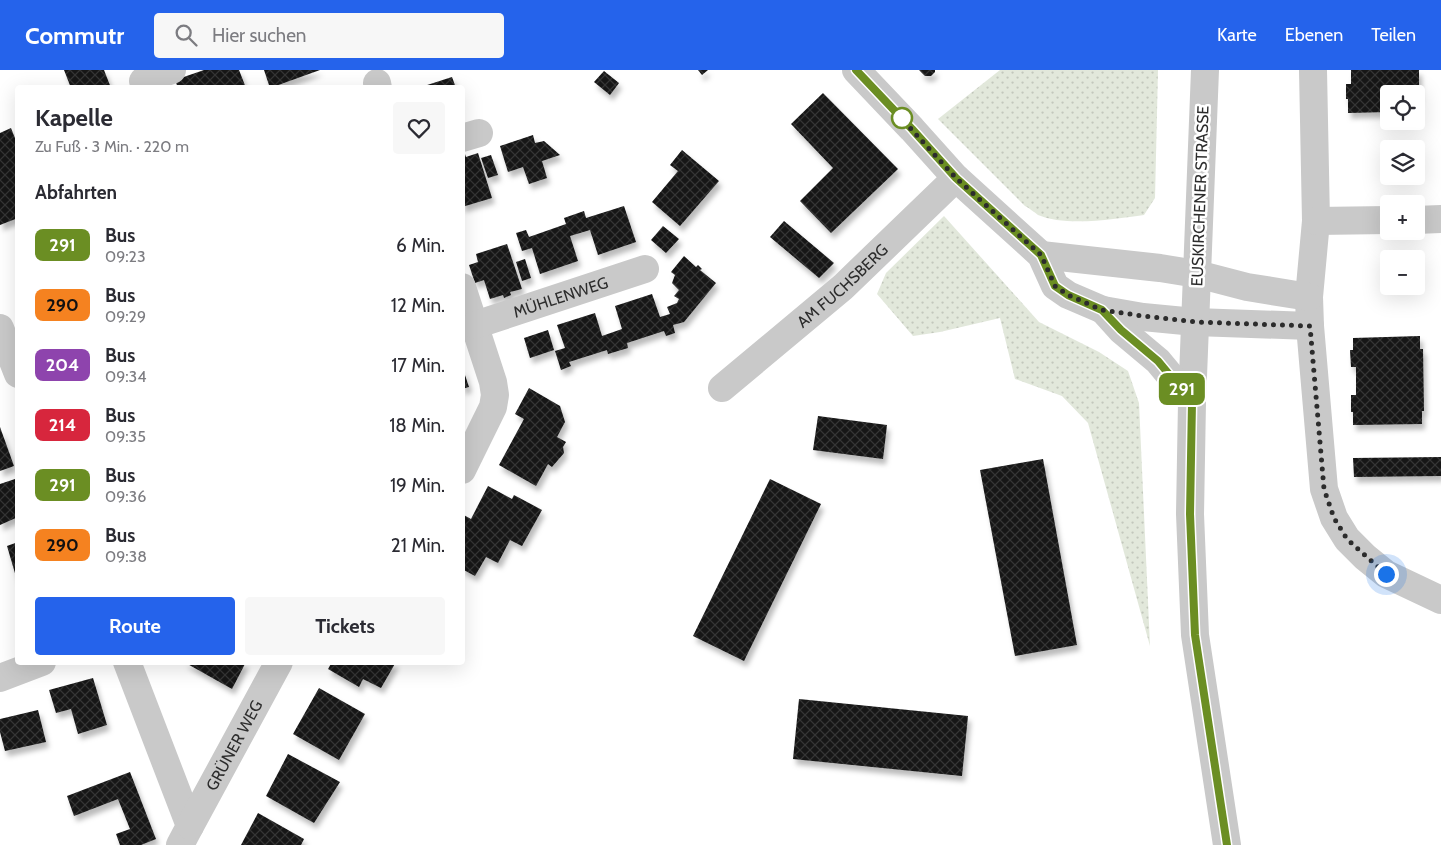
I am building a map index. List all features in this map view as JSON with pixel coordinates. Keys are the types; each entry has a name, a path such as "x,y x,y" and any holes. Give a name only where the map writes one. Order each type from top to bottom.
{"street":[{"path":"142,79 172,70"},
{"path":"856,70 956,178 1041,255 1055,286 1068,295 1102,310 1196,322 1310,326"},
{"name":"EUSKIRCHENER STRASSE","path":"1204,70 1192,402 1190,514 1195,635 1227,845"},
{"path":"1313,70 1316,221 1309,297 1324,489 1334,518 1347,539 1386,574 1441,600"},
{"name":"AM FUCHSBERG","path":"722,388 843,287 956,178"},
{"path":"1316,221 1380,220"},
{"path":"1425,220 1441,220"},
{"path":"1041,255 1138,265 1197,274 1247,287 1309,297"},
{"name":"MÜHLENWEG","path":"475,325 645,269"},
{"path":"465,296 493,382 495,395 493,407 465,464"},
{"path":"1102,310 1121,330 1158,361 1192,402"},
{"path":"0,328 15,366"},
{"path":"0,678 34,665"},
{"name":"GRÜNER WEG","path":"128,665 185,836"},
{"name":"GRÜNER WEG","path":"185,836 277,665"}],"shaded area":[{"path":"1000,70 1158,70 1155,198 1144,215 1105,220 1062,221 1038,215 1025,206 938,119"},
{"path":"944,216 1039,322 1099,352 1128,371 1139,403 1150,646 1088,423 1062,396 1015,379 1000,318 940,332 913,336 877,294 886,273"}],"building":[{"path":"64,70 104,70 110,85 70,85"},
{"path":"204,70 239,70 245,85 177,85 175,80"},
{"path":"264,70 320,70 278,85 269,85"},
{"path":"698,70 708,70 702,75"},
{"path":"919,70 935,70 935,72 931,76 925,76"},
{"path":"1351,70 1419,70 1419,85 1380,85 1380,112 1348,113 1346,84 1351,84"},
{"path":"604,71 619,83 610,95 594,82"},
{"path":"452,77 455,85 427,85"},
{"path":"823,93 898,169 831,233 800,201 833,168 791,124"},
{"path":"11,128 15,138 15,219 0,225 0,133"},
{"path":"533,135 535,143 544,141 560,155 542,161 547,178 529,184 523,167 508,172 500,146"},
{"path":"682,150 719,181 680,226 652,202 678,171 670,165"},
{"path":"478,153 492,198 465,206 465,154 466,157"},
{"path":"491,155 498,175 488,178 481,158"},
{"path":"624,206 636,242 598,255 590,230 570,236 578,261 540,274 532,248 522,251 516,233 526,230 529,237 566,224 564,218 584,211 586,218"},
{"path":"784,221 834,263 819,278 770,237"},
{"path":"663,226 679,239 666,253 651,240"},
{"path":"507,244 522,289 510,292 511,295 504,298 503,295 490,299 484,280 475,283 469,265 478,262 476,254"},
{"path":"684,256 696,267 698,265 702,269 700,270 716,283 684,322 673,325 675,333 666,336 664,331 627,343 628,348 608,354 607,350 569,362 571,366 561,370 555,351 565,348 557,325 595,313 602,336 622,329 615,306 652,294 660,317 670,314 667,307 677,303 679,299 674,296 679,290 672,283 675,275 671,272"},
{"path":"525,259 531,278 522,281 516,262"},
{"path":"548,330 554,350 530,358 524,338"},
{"path":"1420,336 1420,349 1423,349 1424,411 1422,411 1422,424 1353,425 1351,395 1356,395 1356,367 1351,367 1350,350 1353,350 1353,338"},
{"path":"465,375 469,387 465,388"},
{"path":"529,388 560,406 565,422 557,437 566,442 563,447 564,453 552,467 548,464 536,486 499,465 524,419 515,414"},
{"path":"818,416 887,425 883,459 813,450"},
{"path":"0,427 14,466 0,471"},
{"path":"1441,457 1441,476 1354,477 1353,458"},
{"path":"1043,459 1077,645 1015,656 980,470"},
{"path":"15,479 15,518 0,525 0,484"},
{"path":"770,479 821,504 744,661 693,636"},
{"path":"488,486 512,499 514,495 542,510 522,546 510,540 498,563 486,557 475,576 465,571 465,516 471,519"},
{"path":"15,543 15,573 7,546"},
{"path":"189,665 244,665 232,689"},
{"path":"330,665 394,665 381,688 363,679 359,687 328,669"},
{"path":"93,678 107,725 78,734 71,709 56,713 49,690"},
{"path":"319,688 365,714 339,760 293,734"},
{"path":"799,699 968,716 962,776 793,759"},
{"path":"38,710 46,742 5,751 0,732 0,719"},
{"path":"288,754 340,782 314,823 266,796"},
{"path":"130,772 156,839 141,845 120,845 116,834 130,829 118,799 74,816 67,796"},
{"path":"258,813 304,839 301,845 241,845"}],"bus line":[{"name":"291","path":"856,70 956,178 1041,255 1055,286 1068,295 1102,310 1121,330 1158,361 1192,402 1190,514 1195,635 1227,845"}],"route":[{"path":"902,118 900,117 956,178 1041,255 1055,286 1068,295 1102,310 1143,316 1196,322 1310,326 1324,489 1334,518 1347,539 1386,574"}]}
